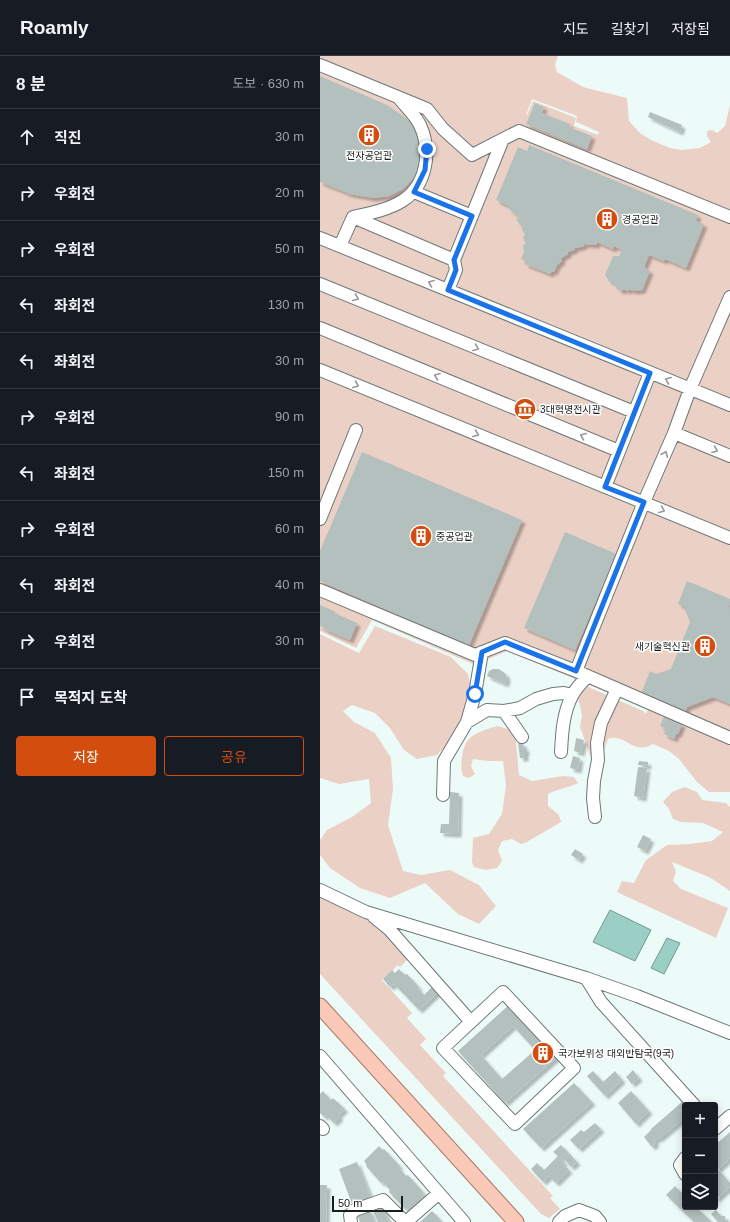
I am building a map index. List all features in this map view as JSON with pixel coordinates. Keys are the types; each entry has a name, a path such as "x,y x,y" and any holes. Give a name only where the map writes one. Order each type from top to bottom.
{"main road":[{"path":"320,1006 516,1222"}],"street":[{"path":"320,65 427,109 443,129 472,155 519,131 730,217"},
{"path":"353,217 382,210 399,203 414,192 425,170 427,149 420,125 399,97"},
{"path":"448,290 456,270 454,260 504,139"},
{"path":"414,192 472,216"},
{"path":"340,246 353,217"},
{"path":"353,217 454,260"},
{"path":"320,238 730,405"},
{"path":"320,284 634,412"},
{"path":"576,671 644,502 674,433 690,389 730,297"},
{"path":"320,328 619,451"},
{"path":"320,370 730,538"},
{"path":"605,487 650,373"},
{"path":"320,519 356,430"},
{"path":"674,433 730,456"},
{"path":"320,590 475,655 505,642 588,676 730,738"},
{"path":"443,795 444,761 467,722 475,694 482,652"},
{"path":"561,752 562,734 567,708 572,695 588,676"},
{"path":"595,816 593,798 594,781 598,760 597,743 601,723 617,689"},
{"path":"467,722 487,710 504,711 520,708 536,699 547,696 564,693 572,695"},
{"path":"504,711 522,737"},
{"path":"320,890 366,912 586,978 637,996 730,1033"},
{"path":"366,912 389,928 471,1022"},
{"path":"586,978 602,1002 691,1102"},
{"path":"503,992 574,1068 515,1124 443,1048 471,1022 503,992"},
{"path":"322,1063 462,1221"},
{"path":"718,1126 730,1116"},
{"path":"351,1222 350,1214 355,1210 382,1200 405,1222 438,1194"},
{"path":"559,1222 565,1216 580,1210 595,1216 600,1222"}],"shaded area":[{"name":"3대혁명전시관","path":"320,56 558,56 555,65 557,72 583,87 627,98 629,121 640,133 651,140 670,148 682,150 700,148 711,142 707,136 707,131 712,130 717,133 725,126 730,105 730,792 709,792 697,782 679,759 669,751 653,744 646,747 640,747 634,746 619,739 608,739 601,758 595,760 590,755 580,727 582,715 578,697 586,686 643,711 646,714 648,709 507,651 475,665 372,620 356,648 320,631","holes":["532,99 577,116 576,122 599,132 598,135 574,126 576,118 533,101 526,115"]},
{"path":"375,626 451,657 468,674 472,692 458,733 437,755 417,759 404,750 390,728 375,713 352,705 343,711 354,722 375,733 391,758 393,789 388,825 403,871 421,875 450,870 479,885 496,906 479,924 458,914 425,883 390,898 360,888 330,868 320,855 320,840 327,830 352,817 371,803 369,779 339,784 320,778 320,634 359,653"},
{"path":"498,726 511,730 516,742 519,775 532,781 563,776 574,777 578,783 548,794 548,806 559,815 561,822 521,844 512,839 502,841 498,850 502,861 497,868 486,870 474,867 472,862 473,838 489,834 502,814 506,785 503,761 473,759 471,766 475,774 469,778 463,776 461,762 466,743 469,739 479,732"},
{"path":"685,787 697,792 702,800 726,803 730,807 730,891 711,878 672,862 676,871 673,881 681,889 728,908 716,938 617,892 622,881 634,883 646,860 667,845 712,841 723,832 703,823 681,822 673,819 669,809 663,802 672,792"},
{"path":"320,896 375,921 409,958 400,967 398,965 382,980 412,1013 407,1018 426,1039 420,1045 446,1073 443,1076 553,1196 550,1198 560,1209 549,1218 541,1214 320,974"},
{"path":"610,910 651,930 635,961 593,942"},
{"path":"667,938 680,943 664,974 651,968"}],"building":[{"name":"전자공업관","path":"320,76 387,105 407,119 412,125 419,139 421,155 418,170 403,189 389,196 373,198 350,194 320,182"},
{"path":"535,103 544,107 542,113 570,124 569,127 592,136 587,149 526,124"},
{"path":"650,112 682,125 680,132 648,117"},
{"name":"경공업관","path":"529,145 698,215 696,221 704,224 686,268 665,259 664,261 649,255 644,267 650,271 642,290 634,291 629,289 628,291 623,289 623,291 617,289 618,287 613,285 614,283 609,281 605,275 613,256 619,256 622,250 614,246 613,249 597,242 596,245 584,244 584,246 575,248 561,258 562,261 557,265 554,272 552,271 550,274 525,264 526,261 521,259 524,252 523,245 526,244 523,237 525,235 522,229 523,227 516,220 519,218 509,209 509,206 496,200 518,147 527,151"},
{"name":"중공업관","path":"362,452 522,520 469,645 320,581 320,551"},
{"path":"565,532 616,554 575,650 524,628"},
{"name":"새기술혁신관","path":"687,581 730,599 730,704 713,697 687,707 685,712 641,694 650,671 656,674 671,669 690,622 684,607 678,604"},
{"path":"320,605 357,623 350,640 320,626"},
{"path":"499,669 506,674 507,679 505,684 487,676 489,671"},
{"path":"664,716 682,724 674,739 664,734 666,729 660,726"},
{"path":"576,738 584,740 581,753 574,751"},
{"path":"518,743 523,743 524,748 526,748 525,758 520,758"},
{"path":"573,756 580,758 578,770 570,768"},
{"path":"639,761 648,762 648,766 638,765"},
{"path":"638,767 647,768 643,798 634,796"},
{"path":"450,792 459,793 458,834 440,833 441,824 449,824"},
{"path":"643,835 651,839 645,851 637,847"},
{"path":"575,849 583,854 579,860 571,855"},
{"path":"399,969 405,975 407,974 424,995 434,985 439,991 419,1010 394,984 390,987 383,979 392,970 395,973"},
{"name":"국가보위성 대외반탐국(9국)","path":"510,1004 558,1056 505,1103 458,1051","holes":["513,1026 535,1050 502,1079 481,1055"]},
{"path":"633,1070 639,1078 632,1084 626,1077"},
{"path":"593,1071 603,1082 615,1071 622,1080 605,1096 587,1076"},
{"path":"574,1083 592,1102 541,1148 523,1129"},
{"path":"323,1091 331,1100 333,1098 345,1109 338,1115 340,1117 334,1123 326,1115 324,1117 320,1113 320,1094"},
{"path":"631,1091 649,1111 636,1124 618,1103"},
{"path":"682,1102 682,1120 659,1139 658,1138 654,1141 656,1143 652,1147 644,1137"},
{"path":"595,1123 601,1129 579,1149 570,1140 581,1130 584,1132"},
{"path":"730,1132 730,1158 718,1169 718,1142"},
{"path":"561,1145 568,1152 561,1158 569,1170 556,1183 549,1176 543,1182 531,1169 537,1163 544,1170 558,1156 553,1152"},
{"path":"379,1146 383,1150 384,1149 400,1166 398,1167 406,1176 408,1175 423,1192 422,1194 427,1199 411,1213 406,1208 405,1209 389,1192 390,1190 383,1182 381,1183 366,1166 367,1165 364,1161"},
{"path":"570,1154 577,1162 571,1167 564,1159"},
{"path":"357,1162 372,1200 353,1207 339,1169"},
{"path":"718,1169 730,1183 730,1187 718,1197"},
{"path":"320,1185 327,1185 326,1222 320,1222"},
{"path":"675,1186 682,1193 682,1210 699,1210 712,1222 694,1222 666,1195"},
{"path":"382,1205 389,1222 378,1222 372,1209"},
{"path":"369,1209 375,1222 360,1222 357,1214"},
{"path":"716,1210 721,1216 725,1216 726,1222 718,1222 711,1214"},
{"path":"432,1211 440,1219 437,1222 420,1222"}],"place":[{"name":"전자공업관","path":"369,135"},
{"name":"경공업관","path":"607,219"},
{"name":"3대혁명전시관","path":"525,409"},
{"name":"중공업관","path":"421,536"},
{"name":"새기술혁신관","path":"705,646"},
{"name":"국가보위성 대외반탐국(9국)","path":"543,1053"}],"route":[{"path":"427,149 425,170 414,192 472,216 454,260 456,270 448,290 650,373 605,487 644,502 576,671 505,642 482,652 475,694"}]}
